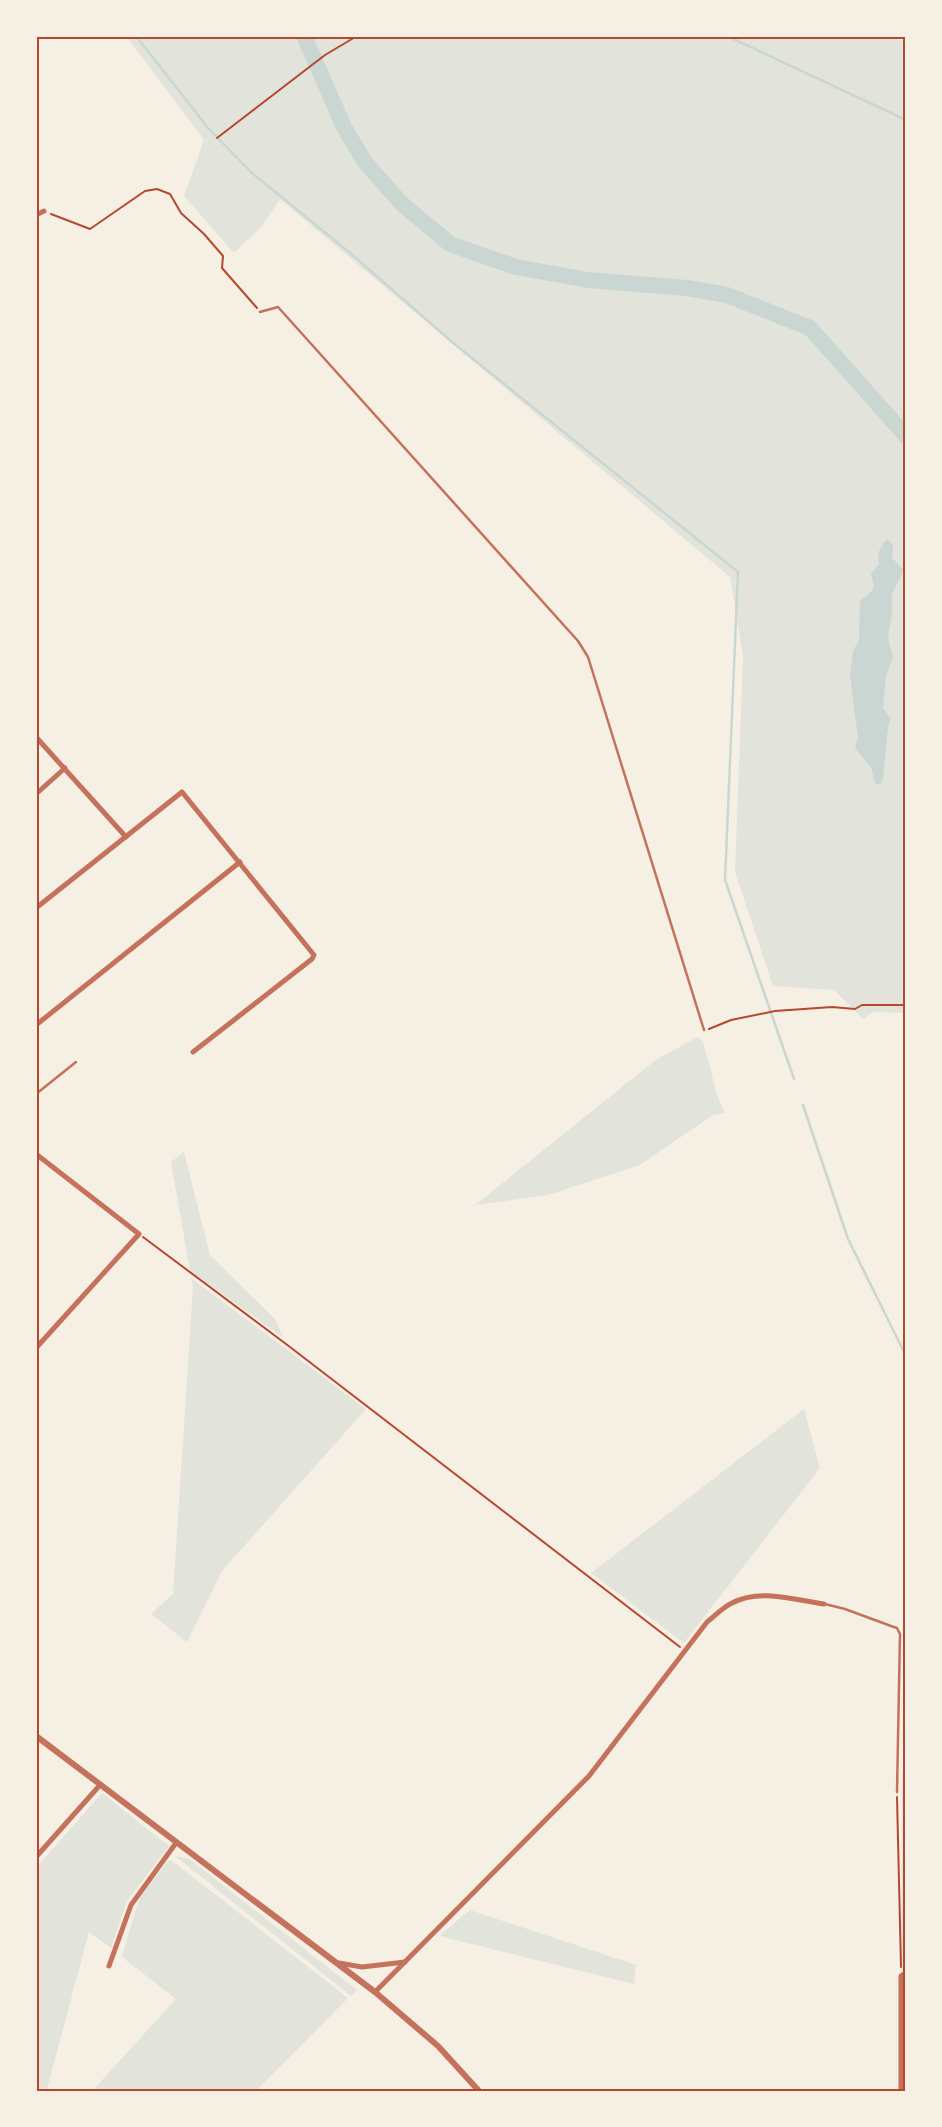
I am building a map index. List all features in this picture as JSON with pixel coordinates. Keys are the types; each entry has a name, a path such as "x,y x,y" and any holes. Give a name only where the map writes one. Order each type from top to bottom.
{"street":[{"path":"36,215 44,212"},
{"path":"36,737 126,837"},
{"path":"36,794 64,768"},
{"path":"36,908 182,792 314,954 312,959 193,1052"},
{"path":"36,1025 240,862"},
{"path":"36,1154 139,1234 36,1348"},
{"path":"376,1992 589,1776 708,1622 733,1602 752,1597 775,1596 824,1604"},
{"path":"36,1736 376,1992 438,2046 479,2091"},
{"path":"36,1857 100,1785"},
{"path":"109,1966 130,1905 176,1842"},
{"path":"339,1963 362,1967 405,1962"},
{"path":"901,2091 904,1975"}],"lane":[{"path":"260,312 278,307 578,641 588,657 704,1030"},
{"path":"36,1094 76,1062"},
{"path":"824,1604 845,1609 891,1626 896,1628 900,1634 897,1792"}],"path":[{"path":"217,138 325,55 357,36"},
{"path":"44,212 90,229 145,191 158,189 170,194 181,213 204,234 223,256 222,268 260,312"},
{"path":"704,1030 732,1020 764,1012 832,1007 855,1009 862,1005 906,1005"},
{"path":"139,1234 290,1347 686,1652"},
{"path":"897,1792 904,1975"}],"shaded area":[{"path":"126,36 889,36 906,42 906,1013 873,1012 863,1019 834,990 773,986 735,872 743,657 730,577 280,199 262,226 234,253 184,196 204,140"},
{"path":"888,539 893,545 892,558 904,570 892,594 892,613 888,638 893,657 886,676 883,708 891,719 888,727 883,779 880,785 875,783 871,767 855,748 858,738 850,675 853,651 859,640 860,601 874,587 871,574 879,564 878,556 881,547"},
{"path":"698,1037 703,1041 717,1095 725,1113 713,1115 640,1165 548,1195 475,1205 657,1059"},
{"path":"184,1152 210,1255 275,1319 284,1338 190,1271 171,1162"},
{"path":"191,1278 366,1409 222,1571 187,1642 151,1614 173,1594 193,1287"},
{"path":"804,1409 820,1468 684,1643 591,1573"},
{"path":"902,1773 906,1773 906,1971 901,1974"},
{"path":"102,1793 169,1846 127,1901 111,1948 89,1932 47,2089 53,2091 36,2091 36,1868"},
{"path":"175,1856 188,1858 357,1990 351,1996"},
{"path":"171,1860 348,1998 256,2091 92,2091 176,1999 122,1957 141,1896 168,1861"},
{"path":"470,1910 636,1965 634,1984 439,1936"}],"waterway":[{"path":"136,36 208,128 252,173 349,252 452,342 738,572 725,880 794,1079"},
{"path":"304,36 344,127 364,161 401,203 450,244 516,267 588,280 687,288 727,295 810,328 906,436"},
{"path":"727,36 906,120"},
{"path":"803,1105 848,1239 906,1356"}]}
